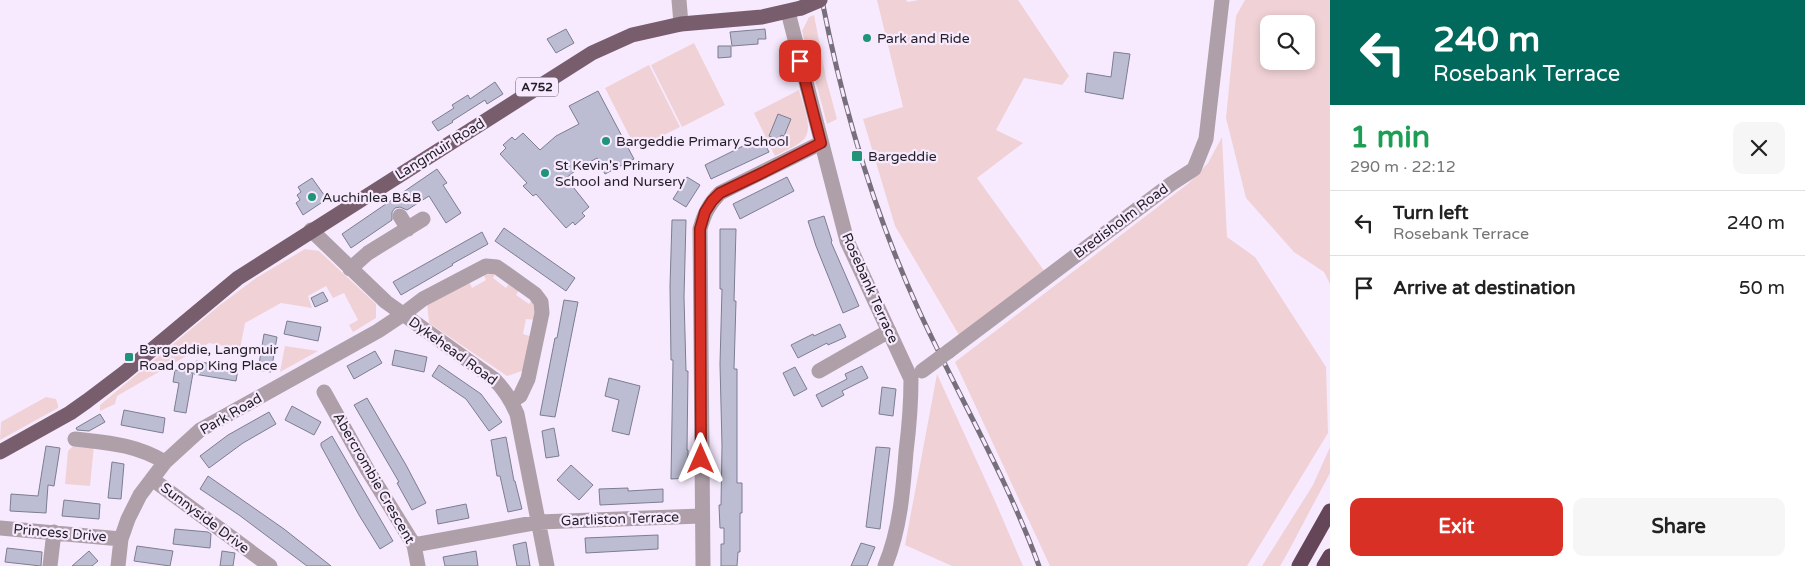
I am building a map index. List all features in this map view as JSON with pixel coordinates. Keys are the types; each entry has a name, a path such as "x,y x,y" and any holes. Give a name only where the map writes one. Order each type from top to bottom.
{"highway":[{"path":"1299,566 1330,511"},
{"path":"1324,566 1330,556"}],"main road":[{"name":"Langmuir Road","path":"0,452 39,431 87,401 124,373 238,278 592,53 632,35 681,24 736,20 795,10 820,0"}],"street":[{"path":"680,0 681,24"},
{"name":"Bredisholm Road","path":"916,375 1194,168 1206,139 1222,0"},
{"name":"Rosebank Terrace","path":"795,10 821,143 846,241 889,331 916,375 911,400 903,491 897,529 885,566"},
{"path":"703,566 701,516 700,229 705,212 720,193 821,143"},
{"path":"350,269 404,222 423,219"},
{"name":"Dykehead Road","path":"311,230 350,269 402,315 494,379 504,389 512,401 517,414 547,566"},
{"name":"Park Road","path":"118,566 121,539 140,495 164,462 200,430 378,331 423,299 486,266 497,267 535,294 541,302 542,313 528,379 520,396 512,401"},
{"path":"819,371 889,331"},
{"name":"Abercrombie Crescent","path":"324,392 367,469 414,545 418,566"},
{"path":"75,439 128,446 148,452 164,462"},
{"name":"Sunnyside Drive","path":"152,479 260,563"},
{"name":"Gartliston Terrace","path":"414,545 539,522 701,516"},
{"name":"Princess Drive","path":"0,528 121,539"},
{"path":"50,566 54,532"}],"shaded area":[{"path":"877,0 906,0 908,2 919,0 1018,0 1069,76 1062,85 1024,78 996,130 1023,143 977,178 1045,272 959,335 895,226 863,119 903,107"},
{"path":"1245,0 1330,0 1330,284 1324,272 1294,252 1246,198 1226,118 1236,16"},
{"path":"814,15 826,78 837,119 827,124 802,31 809,17"},
{"path":"694,43 725,105 682,127 651,65"},
{"path":"649,65 680,127 636,149 605,88"},
{"path":"799,90 808,123 806,135 797,145 775,156 754,113"},
{"path":"1222,137 1227,237 1255,257 1326,367 1328,433 1247,566 1050,566 955,362 1189,183 1208,163"},
{"path":"305,249 319,251 376,304 376,318 353,332 349,325 358,320 344,293 333,298 326,286 308,296 312,308 281,303 245,323 240,349 209,343 117,396 115,404 100,411 100,405 220,305 256,278"},
{"path":"482,271 497,271 493,278 506,288 512,280 521,287 516,295 529,304 535,296 536,320 526,319 523,334 533,337 525,370 507,376 429,323 427,303 468,279 472,288 486,280"},
{"path":"285,346 318,351 280,372"},
{"path":"937,374 1023,566 952,566 905,545"},
{"path":"46,397 56,399 58,408 0,440 1,422"},
{"path":"75,444 94,445 90,486 65,484 68,451"},
{"path":"1330,447 1330,473 1287,554 1280,566 1262,566 1313,485"}],"building":[{"path":"566,29 574,43 556,53 547,39"},
{"path":"765,29 766,39 758,39 758,44 732,46 730,32"},
{"path":"718,46 731,46 731,57 718,58"},
{"path":"1114,52 1130,54 1123,99 1085,92 1087,73 1111,77"},
{"path":"495,82 503,94 487,104 485,100 438,131 432,122 454,108 452,105 468,95 470,99"},
{"name":"St Kevin's Primary School and Nursery","path":"598,91 634,159 605,174 597,158 566,178 589,207 582,213 585,216 575,225 573,222 566,228 536,194 533,196 523,186 527,183 500,154 506,148 503,145 512,137 515,140 523,133 540,150 556,136 579,124 569,106"},
{"path":"778,114 791,119 784,136 781,135 779,141 769,136"},
{"path":"761,137 769,152 711,179 705,165"},
{"path":"437,169 447,183 443,185 461,213 446,223 429,196 407,210 400,207 395,208 392,212 392,220 351,248 342,234"},
{"path":"687,177 700,185 686,207 673,199"},
{"path":"787,177 794,191 740,219 733,204"},
{"name":"Auchinlea B&B","path":"312,178 327,199 303,215 296,203 300,200 297,195 301,192 298,187"},
{"path":"824,216 831,242 859,306 843,313 808,221"},
{"path":"672,220 686,220 684,297 686,371 688,371 688,478 671,479 673,360 671,360 670,286"},
{"path":"504,228 575,278 566,291 495,241"},
{"path":"720,229 736,229 734,369 737,369 737,483 742,483 740,552 738,552 737,566 721,566 721,544 724,544 724,528 720,528 719,505 721,505 722,446"},
{"path":"482,232 488,244 401,295 393,282"},
{"path":"323,292 328,301 315,307 311,298"},
{"path":"564,300 578,302 555,417 540,415 555,338 557,338"},
{"path":"287,321 321,327 318,341 284,334"},
{"path":"840,324 846,337 828,345 827,343 798,358 791,345"},
{"path":"264,334 277,337 271,372 258,370"},
{"path":"395,350 427,357 424,372 392,365"},
{"path":"375,351 382,363 354,379 347,366"},
{"path":"196,361 238,369 236,381 194,374"},
{"path":"439,365 481,394 502,422 489,431 466,399 432,376"},
{"path":"862,366 868,378 842,391 844,395 822,407 816,395 847,379 845,374"},
{"path":"795,367 807,389 794,396 783,373"},
{"path":"175,370 193,373 186,413 174,411 179,383 173,382"},
{"path":"609,378 640,386 629,435 612,431 619,400 605,396"},
{"path":"882,387 896,389 893,416 879,414"},
{"path":"367,398 426,503 412,510 397,483 399,482 354,405"},
{"path":"292,406 321,422 314,435 285,420"},
{"path":"124,410 165,418 163,433 121,425"},
{"path":"269,412 276,424 243,443 209,468 200,456 228,435"},
{"path":"100,414 105,422 89,431 77,430 76,428"},
{"path":"554,428 559,456 546,458 542,431"},
{"path":"332,436 393,541 380,549 321,446 321,443"},
{"path":"506,437 514,481 522,509 508,512 500,476 497,476 491,440"},
{"path":"46,446 60,448 54,486 48,485 46,513 10,511 11,494 38,496"},
{"path":"876,447 890,448 880,529 866,527"},
{"path":"112,462 124,464 121,499 108,498"},
{"path":"571,465 593,485 579,500 557,480"},
{"path":"208,476 284,529 331,566 307,566 239,515 200,489"},
{"path":"628,488 628,491 663,489 663,502 600,505 599,489"},
{"path":"64,500 100,504 99,519 62,516"},
{"path":"466,504 469,518 438,524 436,510"},
{"path":"175,529 208,532 211,534 210,548 173,544"},
{"path":"658,535 658,549 586,553 585,538"},
{"path":"526,542 530,566 517,566 513,545"},
{"path":"861,543 875,547 867,566 851,566"},
{"path":"137,546 173,551 170,566 134,561"},
{"path":"7,548 42,552 41,566 5,562"},
{"path":"89,551 98,561 92,566 72,566"},
{"path":"222,551 235,553 233,566 220,566"},
{"path":"476,551 478,566 445,566 443,557"}],"railway":[{"path":"822,0 850,120 888,237 920,313 998,469 1039,566"}],"place":[{"name":"Park and Ride","path":"867,38"},
{"name":"Bargeddie Primary School","path":"606,141"},
{"name":"Bargeddie","path":"857,156"},
{"name":"St Kevin's Primary School and Nursery","path":"545,173"},
{"name":"Auchinlea B&B","path":"312,197"},
{"name":"Bargeddie, Langmuir Road opp King Place","path":"129,357"}],"route":[{"path":"701,459 700,229 705,212 720,193 821,143 800,61"}]}
